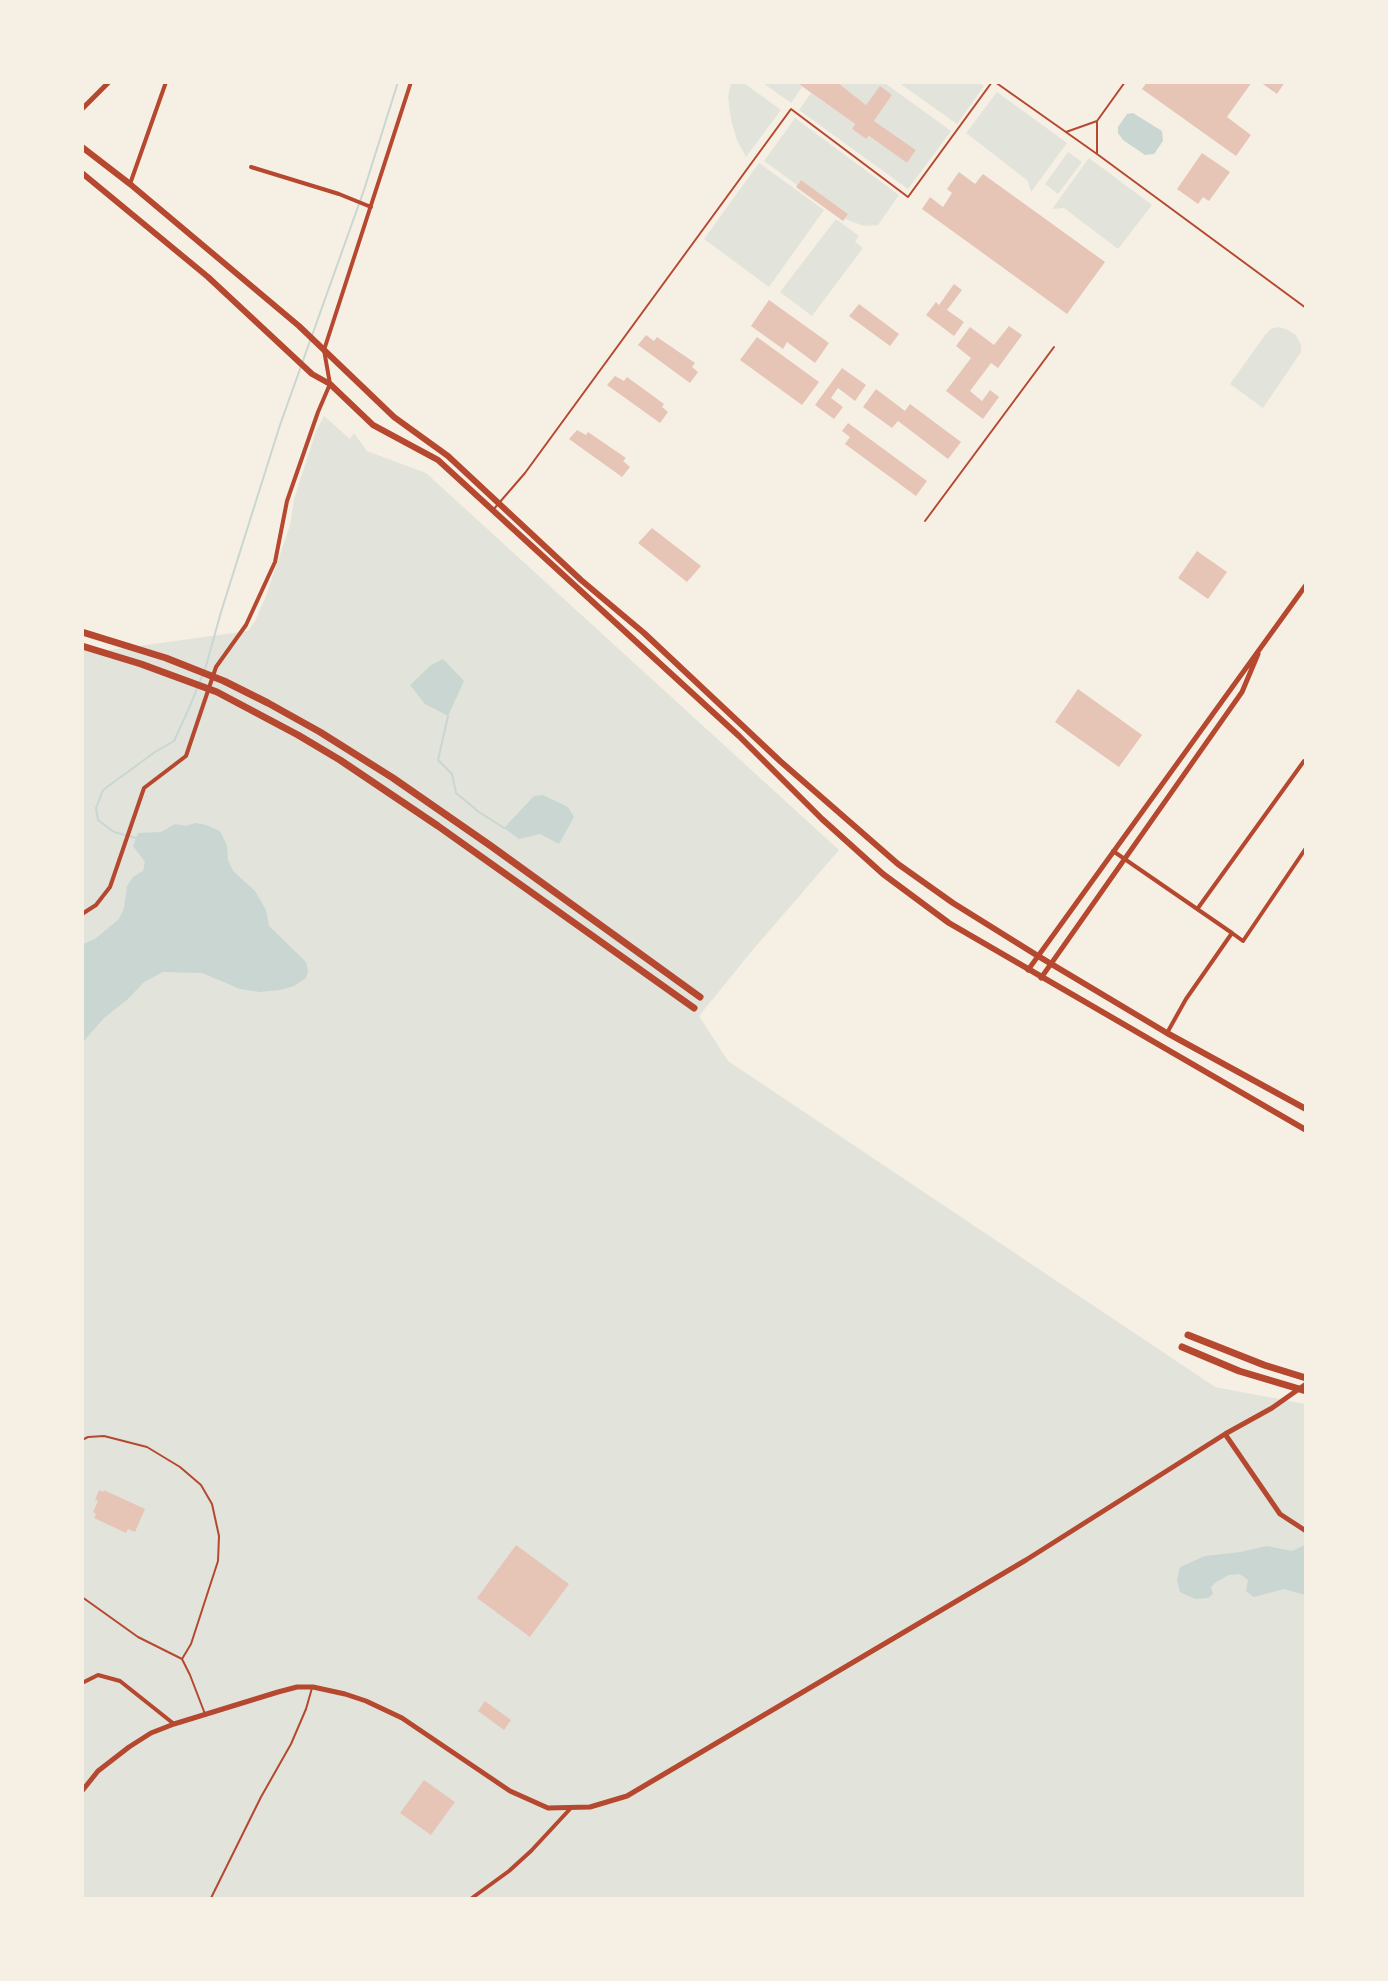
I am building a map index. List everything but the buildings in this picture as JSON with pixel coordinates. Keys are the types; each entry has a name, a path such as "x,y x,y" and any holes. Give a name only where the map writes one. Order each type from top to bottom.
{"highway":[{"path":"82,632 189,667 224,681 292,715 393,778 556,892 700,997"},
{"path":"82,646 186,679 217,692 340,760 565,915 694,1008"},
{"path":"1188,1335 1264,1365 1305,1378"},
{"path":"1182,1347 1260,1378 1305,1391"}],"main road":[{"path":"82,147 130,184 299,326 394,417 448,456 581,579 644,633 780,761 898,864 953,903 1051,964 1167,1033 1305,1108"},
{"path":"82,173 208,277 312,374 330,384 373,425 438,460 739,736 822,819 883,874 949,923 1305,1130"}],"street":[{"path":"82,109 110,82"},
{"path":"130,184 165,82"},
{"path":"82,914 96,904 110,887 144,788 186,756 216,667 246,625 275,561 286,501 330,384 324,351 411,82"},
{"path":"251,166 371,207"},
{"path":"1028,970 1305,585"},
{"path":"1041,978 1242,692 1262,644"},
{"path":"1198,908 1305,762"},
{"path":"1113,851 1243,940 1305,849"},
{"path":"1167,1033 1186,999 1232,933"},
{"path":"82,1791 98,1771 151,1733 278,1692 297,1687 312,1687 366,1701 402,1718 510,1791 548,1808 590,1807 627,1796 1045,1548 1225,1434 1272,1408 1305,1384"},
{"path":"1225,1434 1280,1514 1305,1531"},
{"path":"82,1683 98,1676 120,1681 174,1724"},
{"path":"472,1899 531,1851 570,1809"}],"lane":[{"path":"493,511 525,473 791,109 908,197 994,82 1097,154 1305,308"},
{"path":"1066,132 1097,121 1125,82"},
{"path":"1097,121 1097,154"},
{"path":"925,521 1054,347"},
{"path":"82,1440 88,1437 104,1436 147,1447 180,1467 201,1485 212,1504 219,1536 218,1561 191,1644 182,1659"},
{"path":"82,1597 138,1637 182,1659 205,1714"},
{"path":"210,1899 261,1797 291,1744 306,1709 312,1687"}],"shaded area":[{"path":"837,82 885,83 951,131 908,189 799,110 811,93 855,124 852,129 866,139 869,136 907,163 916,150 874,121 892,95 880,87 866,105"},
{"path":"978,82 984,86 957,124 899,83"},
{"path":"731,83 744,83 781,110 746,157 737,140 731,120 728,97"},
{"path":"763,83 796,83 802,87 791,103"},
{"path":"997,92 1067,143 1031,192 1028,181 966,133"},
{"path":"1133,113 1162,131 1163,141 1154,154 1145,155 1123,140 1118,133 1118,127 1127,114"},
{"path":"795,118 899,195 878,225 864,226 845,219 848,214 801,180 797,185 764,161"},
{"path":"1068,152 1082,162 1058,194 1045,184"},
{"path":"1089,158 1152,205 1118,249 1064,208 1052,209"},
{"path":"759,163 824,210 769,287 704,239"},
{"path":"836,219 859,236 855,242 863,248 812,316 780,292"},
{"path":"1278,327 1296,335 1301,345 1301,352 1263,408 1230,384 1265,335 1271,329"},
{"path":"324,416 350,439 354,433 367,451 426,473 839,850 699,1016 728,1061 1215,1387 1305,1404 1305,1898 83,1898 82,648 102,651 248,631 266,596 290,525 294,499 316,431"},
{"path":"443,659 464,681 448,716 425,704 410,685 431,665"},
{"path":"543,795 568,807 574,817 559,844 540,834 519,839 504,828 534,796"},
{"path":"195,823 220,831 227,846 228,860 233,871 255,891 266,910 269,926 306,962 308,971 306,978 294,986 260,992 240,989 202,973 163,972 144,982 128,999 104,1018 83,1042 83,944 95,939 119,919 124,908 127,886 133,877 143,871 145,862 133,846 138,833 161,832 175,824 186,826"},
{"path":"1305,1545 1305,1595 1284,1589 1254,1597 1246,1591 1248,1580 1240,1574 1229,1575 1216,1582 1211,1587 1213,1594 1208,1598 1195,1599 1180,1592 1177,1580 1180,1567 1205,1556 1267,1546 1292,1551"}],"waterway":[{"path":"136,838 114,832 98,820 96,808 103,790 174,741 190,706 206,666 280,425 364,190 398,82"},
{"path":"448,716 438,760 452,774 456,793 479,812 504,828"}]}
